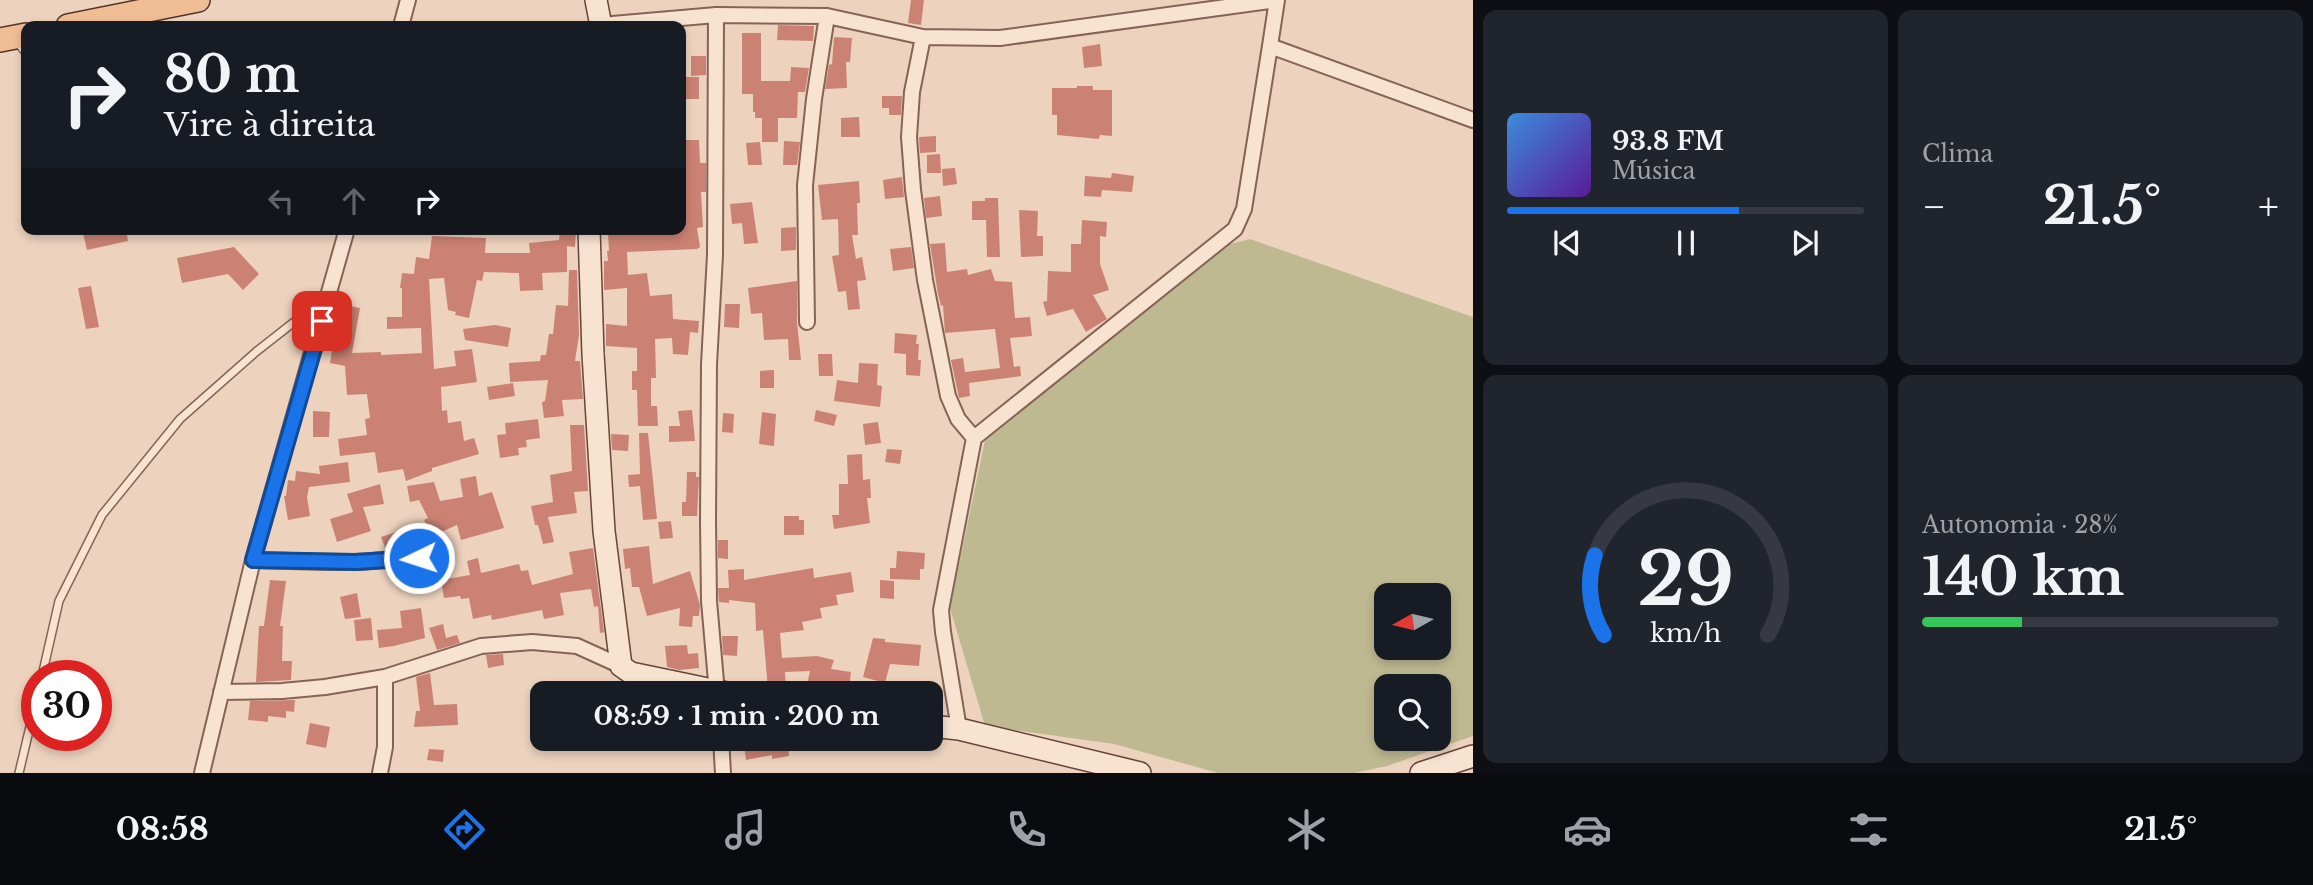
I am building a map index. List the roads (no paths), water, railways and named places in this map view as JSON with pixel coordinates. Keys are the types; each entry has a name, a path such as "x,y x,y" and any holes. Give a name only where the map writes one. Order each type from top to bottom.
{"main road":[{"path":"86,21 141,6 198,0"}],"street":[{"path":"402,21 408,0"},
{"path":"596,0 600,21"},
{"path":"647,21 716,15 827,16 923,37 964,40 1000,38 1277,0 1244,209 1235,229 974,438 941,610 959,729"},
{"path":"716,15 715,255 709,364 708,521 709,601 719,681"},
{"path":"807,322 805,185 814,99 827,16"},
{"path":"923,37 912,92 909,137 913,190 925,280 948,396 957,419 974,438"},
{"path":"1270,46 1473,120"},
{"path":"202,773 253,560 345,235"},
{"path":"589,235 593,354 604,531 621,666"},
{"path":"253,560 356,562 419,558 433,560 445,566"},
{"path":"221,692 304,690 386,677 481,646 532,642 577,646 631,673 668,681"},
{"path":"380,773 385,747 386,677"},
{"path":"943,727 1140,773"},
{"path":"722,751 723,773"},
{"path":"1422,773 1473,756"}],"lane":[{"path":"46,660 59,601 102,515 180,419 257,351 329,295"},
{"path":"19,773 24,751"}]}
